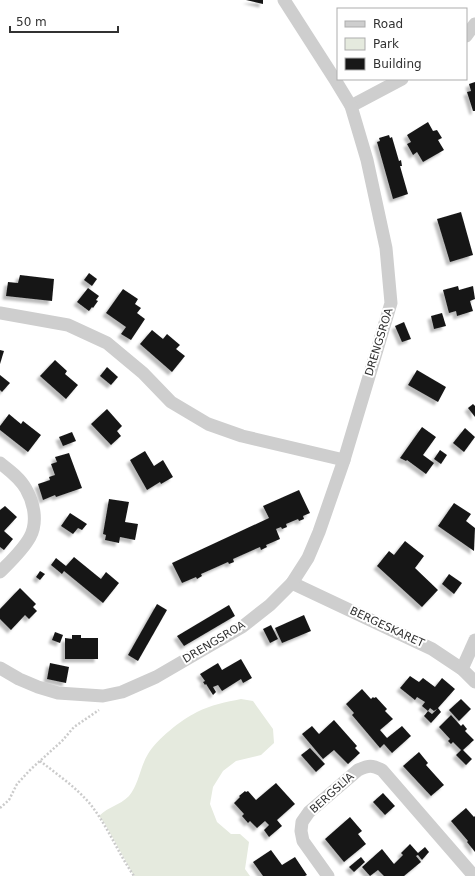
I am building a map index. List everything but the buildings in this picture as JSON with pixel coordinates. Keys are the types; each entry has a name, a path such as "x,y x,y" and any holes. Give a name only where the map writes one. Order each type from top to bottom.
{"street":[{"name":"DRENGSROA","path":"0,668 19,679 58,693 103,696 122,692 156,677 242,627 270,605 292,583 308,558 344,460 391,303 386,248 367,160 351,106 284,0"},
{"path":"467,35 475,24"},
{"path":"351,106 400,80"},
{"path":"0,313 68,325 107,343 143,373 171,402 208,424 242,436 344,460"},
{"path":"0,463 14,474 26,488 34,508 35,523 31,536 22,549 0,572"},
{"name":"BERGESKARET","path":"292,583 432,648 462,669 475,682"},
{"path":"462,669 475,640"},
{"name":"BERGSLIA","path":"328,876 302,841 302,822 309,812 347,779 358,770 368,766 382,770 474,876"}],"path":[{"path":"0,808 9,800 17,784 62,741 74,727 100,709"},
{"path":"40,761 57,774 90,804 104,825 122,859 134,876"}],"green space":[{"path":"241,699 253,701 273,729 274,743 261,755 236,761 223,771 213,787 210,804 217,822 231,834 240,834 249,842 245,869 250,876 134,876 99,816 129,796 135,786 148,754 157,742 170,730 191,715 202,710"}]}
